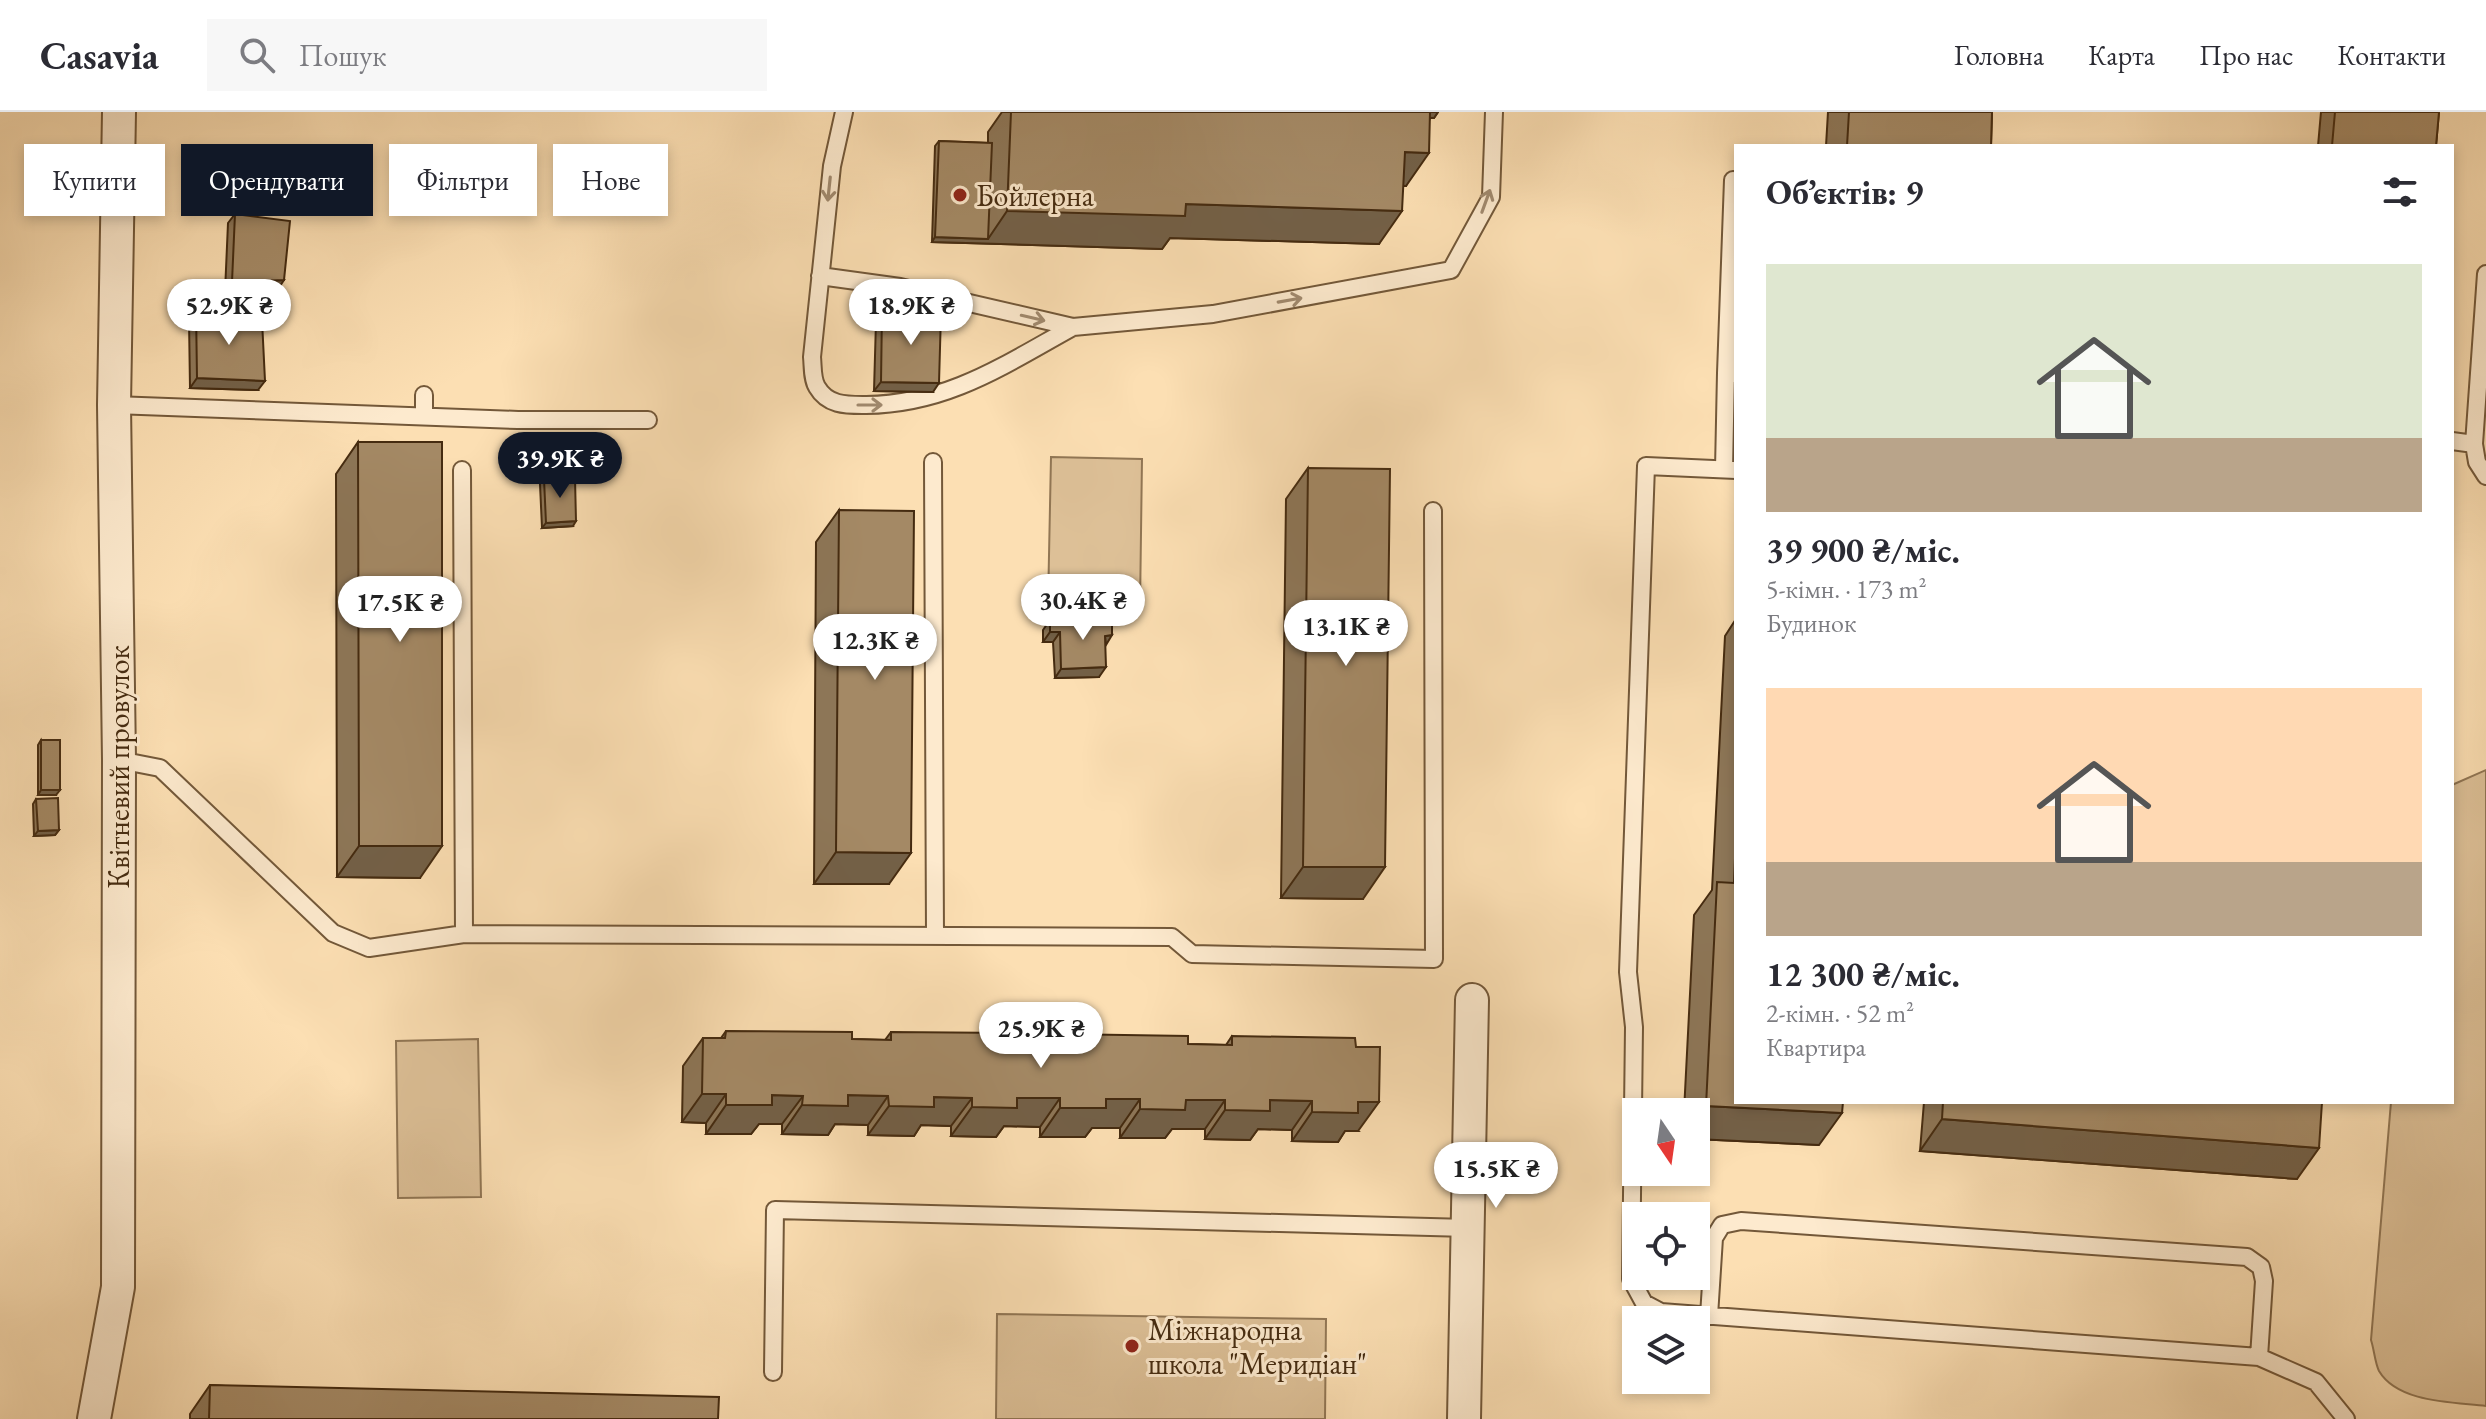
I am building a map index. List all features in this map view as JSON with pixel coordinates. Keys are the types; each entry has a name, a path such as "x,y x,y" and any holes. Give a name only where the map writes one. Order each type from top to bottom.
{"street":[{"name":"Квітневий провулок","path":"94,1419 118,1287 119,760 114,405 119,112"},
{"path":"1464,1419 1472,1000"}],"lane":[{"path":"844,112 832,166 812,357 815,385 826,399 840,405 920,401 987,374 1073,327"},
{"path":"820,276 900,287 1073,327 1213,314 1451,270 1491,197 1494,112"},
{"path":"1650,1306 1644,1303 1631,1279 1634,1027 1628,972 1646,466 1730,470 1733,180"},
{"path":"2486,274 2474,444 2477,462 2486,476"},
{"path":"424,395 424,416"},
{"path":"114,405 648,420"},
{"path":"2454,441 2474,444"},
{"path":"933,462 935,936"},
{"path":"462,470 464,934"},
{"path":"119,760 160,768 333,933 369,948 464,934 1172,937 1192,954 1434,959 1433,511"},
{"path":"773,1372 775,1210 1468,1228"},
{"path":"1710,1306 1714,1238 1722,1225 1741,1221 2247,1257 2261,1267 2264,1281 2259,1357"},
{"path":"1710,1316 2259,1357 2316,1382 2346,1419"}],"shaded area":[{"path":"1051,457 1142,459 1140,607 1048,605"},
{"path":"2486,770 2486,1406 2427,1399 2399,1389 2379,1371 2371,1340 2391,1104 2454,1104 2454,784"},
{"path":"478,1039 481,1197 398,1198 396,1041"},
{"path":"997,1314 1326,1319 1325,1419 996,1419"}],"building":[{"path":"1011,112 1430,112 1429,153 1405,152 1402,211 1186,204 1185,216 1007,211"},
{"path":"1849,112 1992,112 1991,144 1847,144"},
{"path":"2335,112 2439,112 2436,144 2332,144"},
{"name":"Бойлерна","path":"939,141 992,143 988,239 935,237"},
{"path":"235,216 290,221 284,280 232,282"},
{"path":"196,309 262,320 265,381 197,378"},
{"path":"882,311 941,313 939,383 881,382"},
{"path":"358,442 442,442 442,846 359,846"},
{"path":"1308,468 1390,469 1385,867 1303,867"},
{"path":"575,478 576,521 546,523 544,479"},
{"path":"839,510 914,511 911,853 836,852"},
{"path":"1112,618 1112,635 1105,636 1106,667 1061,669 1060,632 1050,632 1050,620"},
{"path":"41,740 60,740 60,790 41,790"},
{"path":"58,798 59,830 38,831 36,799"},
{"path":"1717,882 1734,883 1734,1104 1843,1104 1842,1113 1710,1106 1710,1098 1706,1098"},
{"path":"726,1031 852,1032 852,1039 891,1040 891,1032 1012,1033 1012,1042 1061,1043 1061,1034 1188,1036 1188,1044 1232,1045 1232,1036 1355,1038 1356,1047 1380,1047 1379,1102 1358,1102 1358,1113 1312,1112 1312,1101 1270,1100 1270,1111 1225,1110 1225,1100 1186,1100 1185,1110 1140,1109 1140,1099 1106,1099 1106,1108 1060,1108 1060,1098 1017,1098 1017,1108 972,1107 972,1098 934,1097 934,1107 889,1106 888,1096 848,1095 848,1106 802,1105 803,1096 772,1095 772,1105 726,1105 726,1094 702,1094 703,1038 725,1038"},
{"path":"1943,1104 2322,1104 2319,1148 1942,1119"},
{"path":"210,1385 719,1397 718,1419 209,1419"}],"place":[{"name":"Бойлерна","path":"960,195"},
{"name":"Міжнародна школа \"Меридіан\"","path":"1132,1346"}]}
